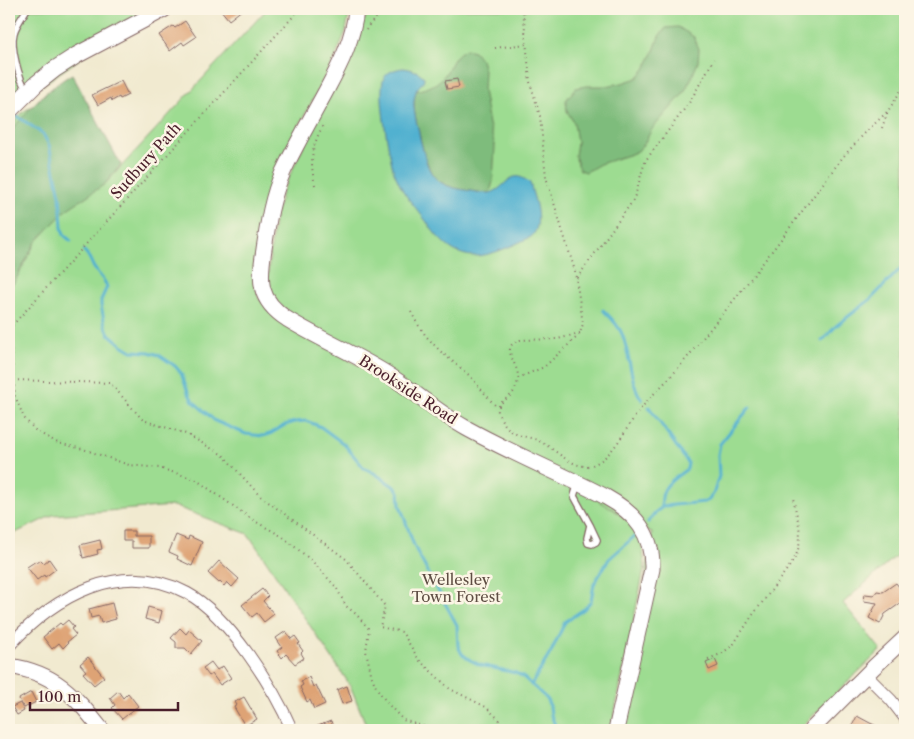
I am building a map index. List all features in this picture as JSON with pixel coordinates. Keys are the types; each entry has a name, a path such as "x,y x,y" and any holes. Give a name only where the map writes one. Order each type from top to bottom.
{"main road":[{"path":"9,111 28,91 50,73 164,9"}],"street":[{"name":"Brookside Road","path":"356,9 352,33 346,50 288,161 276,190 268,220 261,269 261,287 264,296 274,309 287,320 384,372 463,427 612,500 633,516 645,532 648,540 652,560 651,573 616,730"},
{"path":"9,646 52,608 89,587 124,580 149,581 166,585 188,593 201,602 233,634 270,687 292,730"},
{"path":"812,730 905,638"},
{"path":"9,666 40,673 52,679 75,698 102,730"},
{"path":"866,675 891,700 905,718"}],"lane":[{"path":"27,9 15,30 13,39 19,73 28,91"},
{"path":"578,483 574,498 590,526"}],"path":[{"name":"Sudbury Path","path":"9,329 300,9"},
{"path":"518,378 544,366 569,345 582,328 577,278 546,177 540,116 530,82 523,9"},
{"path":"495,48 526,44"},
{"path":"577,278 632,202 638,191 646,160 689,102 714,59"},
{"path":"882,128 888,111 905,84"},
{"path":"580,333 558,339 523,339 512,343 510,350 518,378 513,394 500,404 498,408 503,422 517,435 543,442 572,462 588,466 599,462 607,454 637,412 707,334 844,157 888,111"},
{"path":"411,312 420,329 435,346 470,376 495,405 500,406"},
{"path":"9,341 14,396 24,418 36,431 58,443 83,449 129,465 159,468 194,479 253,520 283,537 312,561 336,588 346,606 369,629 366,651 372,677 376,687 387,703 403,720 435,730"},
{"path":"13,380 110,383 143,420 186,434 223,455 260,496 346,559 385,606 380,626 402,632 420,660 450,689 486,707 510,730"},
{"path":"708,658 721,654 733,645 797,555 801,542 793,498"}],"green space":[{"path":"14,9 150,9 9,109 9,16"},
{"name":"Wellesley Town Forest","path":"267,9 350,9 346,31 335,58 282,158 254,282 259,299 349,360 609,506 628,521 641,539 645,565 611,730 368,730 350,685 248,534 174,506 53,515 9,536 9,288 14,283 35,243 47,230 9,142 11,128 23,112 46,92 51,93 105,184"},
{"path":"375,9 905,9 905,548 843,603 881,650 798,730 623,730 652,533 295,317 275,301 267,281 274,221 282,192 361,22"},
{"path":"678,27 694,37 699,49 698,62 683,94 652,129 638,151 600,164 586,172 580,170 575,156 577,142 574,123 567,111 566,100 576,88 606,86 637,78 645,69 659,36 666,28"},
{"path":"466,49 474,51 481,60 484,70 483,90 495,146 493,181 489,193 452,188 434,177 424,154 414,107 415,91 428,87 440,80 456,56"},
{"path":"72,74 121,165 105,184 66,210 35,243 14,283 9,288 9,134 38,101 54,86"}],"water":[{"path":"403,68 415,71 424,77 416,92 414,110 425,158 432,174 437,180 453,188 484,193 497,190 511,178 520,177 527,180 530,183 538,217 537,228 531,237 490,254 474,256 456,252 440,240 409,200 393,169 384,123 382,96 384,78 392,71"}],"building":[{"path":"220,9 243,9 229,20"},
{"path":"185,21 196,37 184,45 182,42 170,51 159,35"},
{"path":"457,79 459,87 447,89 445,81"},
{"path":"121,81 128,95 112,101 111,98 98,105 92,95"},
{"path":"123,531 134,531 134,536 149,536 149,548 132,548 132,541 123,541"},
{"path":"176,535 188,540 189,536 202,542 192,566 177,559 178,556 169,552"},
{"path":"100,540 102,549 97,550 98,554 83,558 80,545"},
{"path":"49,559 56,569 37,580 27,567 36,561 37,563 41,560 44,563"},
{"path":"219,561 239,579 232,587 227,582 224,586 208,573"},
{"path":"896,583 900,588 905,584 905,600 885,614 880,624 869,618 877,603 864,601 865,594 874,595 877,591 883,592"},
{"path":"262,589 268,596 263,601 274,614 264,622 257,613 252,617 242,605"},
{"path":"112,603 116,619 101,623 99,616 91,618 89,609"},
{"path":"148,607 162,611 159,623 145,619"},
{"path":"68,620 74,627 71,629 76,635 63,648 59,643 52,649 43,637 60,623 62,625"},
{"path":"180,628 186,634 189,630 202,641 191,654 185,648 176,648 176,642 171,638"},
{"path":"286,631 291,639 295,636 303,651 301,653 304,658 295,664 286,654 282,658 277,651 282,647 276,638"},
{"path":"88,657 104,677 94,685 83,673 86,671 80,664"},
{"path":"715,659 718,666 709,670 706,663"},
{"path":"211,662 217,670 223,666 231,678 220,685 212,674 209,676 203,668"},
{"path":"309,677 313,687 316,685 325,704 314,709 310,700 307,702 300,687 303,685 301,681"},
{"path":"347,686 352,701 342,704 337,690"},
{"path":"118,691 123,698 128,693 138,706 122,719 112,708 115,705 110,698"},
{"path":"31,692 36,702 24,708 19,699"},
{"path":"244,697 257,719 245,726 234,707 237,705 235,702"},
{"path":"20,703 24,711 17,715 12,707"},
{"path":"857,716 870,723 886,730 850,730"},
{"path":"331,721 334,730 310,730 310,729"}],"waterway":[{"path":"17,116 43,134 49,145 60,195 62,228 64,235 71,241"},
{"path":"84,251 105,281 107,287 101,300 101,305 109,334 132,351 149,352 159,355 175,366 181,373 193,401 215,421 246,434 263,436 285,425 306,421 321,427 344,444 364,468 396,488 399,492 400,505 413,543 457,625 458,646 462,654 480,665 516,673 523,677 546,698 557,730"},
{"path":"822,341 836,326 872,298 905,264"},
{"path":"603,310 616,324 622,334 632,377 642,400"},
{"path":"649,407 688,463 687,469 665,489 662,507"},
{"path":"648,522 664,506 709,500 714,492 719,476 718,455 720,444 750,407"},
{"path":"531,685 551,652 565,622 584,609 591,601 594,584 609,559 635,536"}]}
